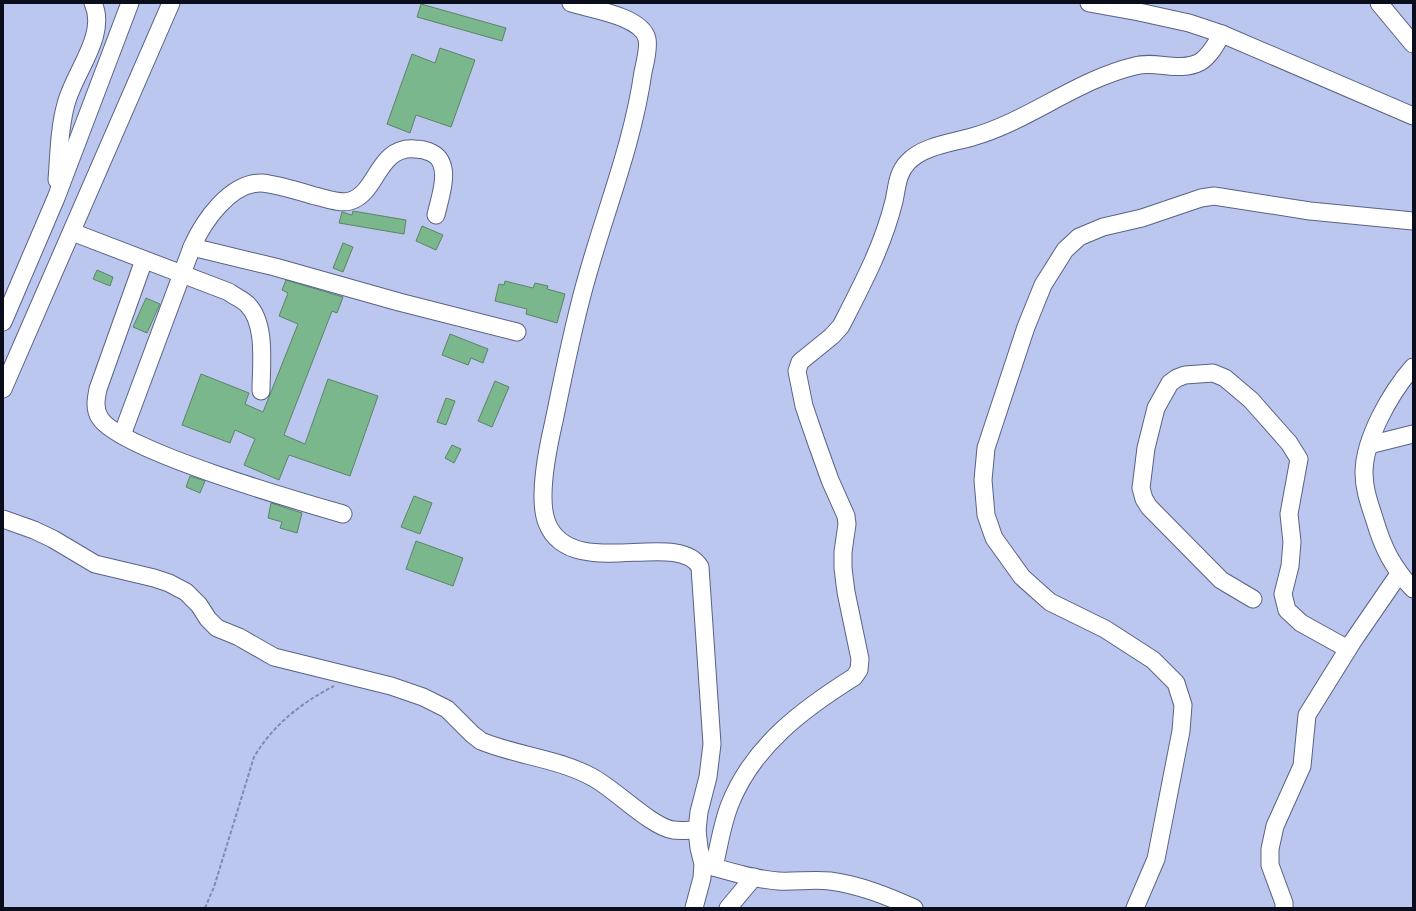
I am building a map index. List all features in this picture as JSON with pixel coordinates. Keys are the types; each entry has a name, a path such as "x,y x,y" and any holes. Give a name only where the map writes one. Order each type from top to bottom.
{"street":[{"path":"56,198 59,143 66,102 73,82 93,40 98,24 97,12 93,3"},
{"path":"3,322 56,198 130,3"},
{"path":"3,389 171,3"},
{"path":"571,3 633,21 642,29 647,38 640,98 574,325 546,456 543,497 546,520 550,530 563,543 577,549 602,553 674,552 692,558 700,567 712,744 708,777 699,812 697,830 699,848 709,865 754,877 778,881 829,881 849,885 877,892 914,908"},
{"path":"1089,3 1160,17 1222,34 1413,116"},
{"path":"1379,3 1413,44"},
{"path":"694,908 702,878 709,865 730,804 746,774 762,751 781,730 802,712 854,677 859,670 860,659 858,644 846,592 843,568 843,552 847,524 846,516 830,480 804,406 797,371 800,362 832,336 843,320 882,244 901,172 908,162 921,153 998,127 1075,88 1107,75 1135,66 1148,64 1173,67 1198,63 1206,58 1222,34"},
{"path":"122,435 192,247 199,232 212,213 229,196 247,185 261,183 332,200 350,202 360,196 392,155 407,148 426,150 437,156 443,167 444,181 436,214"},
{"path":"1135,908 1156,859 1181,731 1183,705 1176,683 1153,660 1105,629 1050,602 1022,577 994,538 986,514 983,480 986,448 1026,327 1043,285 1065,250 1079,237 1103,227 1142,218 1201,198 1214,196 1310,211 1413,221"},
{"path":"72,232 229,292 247,304 257,320 261,345 261,391"},
{"path":"192,247 275,267 399,302 517,332"},
{"path":"144,260 98,389 95,406 99,418 108,427 152,450 233,480 343,514"},
{"path":"1413,367 1399,383 1372,435 1364,472 1365,487 1381,543 1399,574 1413,589"},
{"path":"1253,599 1221,580 1149,507 1144,499 1141,488 1146,448 1156,408 1170,383 1185,375 1213,373 1225,378 1251,400 1297,453 1299,465 1289,514 1292,542 1290,566 1283,594 1286,610 1301,623 1348,649"},
{"path":"1369,445 1413,434"},
{"path":"3,519 34,530 53,539 95,564 169,583 186,592 199,605 208,619 217,628 239,637 274,657 391,686 423,697 446,709 481,741 566,765 592,777 618,794 648,817 671,830 697,830"},
{"path":"1284,908 1284,903 1270,865 1272,835 1302,766 1308,715 1348,649 1399,574"},
{"path":"728,908 754,877"}],"path":[{"path":"205,908 214,887 251,765 264,739 277,726 313,698 353,676"}],"building":[{"path":"421,4 506,28 502,41 417,17"},
{"path":"440,48 475,60 451,127 416,115 410,133 387,124 412,54 435,63"},
{"path":"353,211 406,220 404,234 339,223 342,212 352,215"},
{"path":"422,226 443,235 436,250 416,241"},
{"path":"343,243 353,247 343,272 333,268"},
{"path":"97,270 113,277 110,286 93,279"},
{"path":"286,280 343,297 337,313 332,311 284,435 305,444 328,379 378,396 350,476 289,455 279,480 244,465 255,439 235,430 230,443 182,425 201,374 249,393 245,404 263,412 298,324 279,316 288,293 282,290"},
{"path":"505,281 533,288 535,283 548,286 547,289 565,294 557,323 526,314 527,309 495,301 499,284 504,285"},
{"path":"146,298 160,304 147,333 133,327"},
{"path":"450,334 488,349 483,363 471,358 468,365 442,355"},
{"path":"495,381 509,387 492,427 478,421"},
{"path":"446,398 455,401 446,425 437,422"},
{"path":"452,445 461,449 454,463 445,458"},
{"path":"190,476 205,481 200,493 186,487"},
{"path":"414,496 432,503 420,534 401,527"},
{"path":"271,503 302,513 297,533 280,528 282,522 268,518"},
{"path":"416,541 463,558 453,586 406,569"}]}
